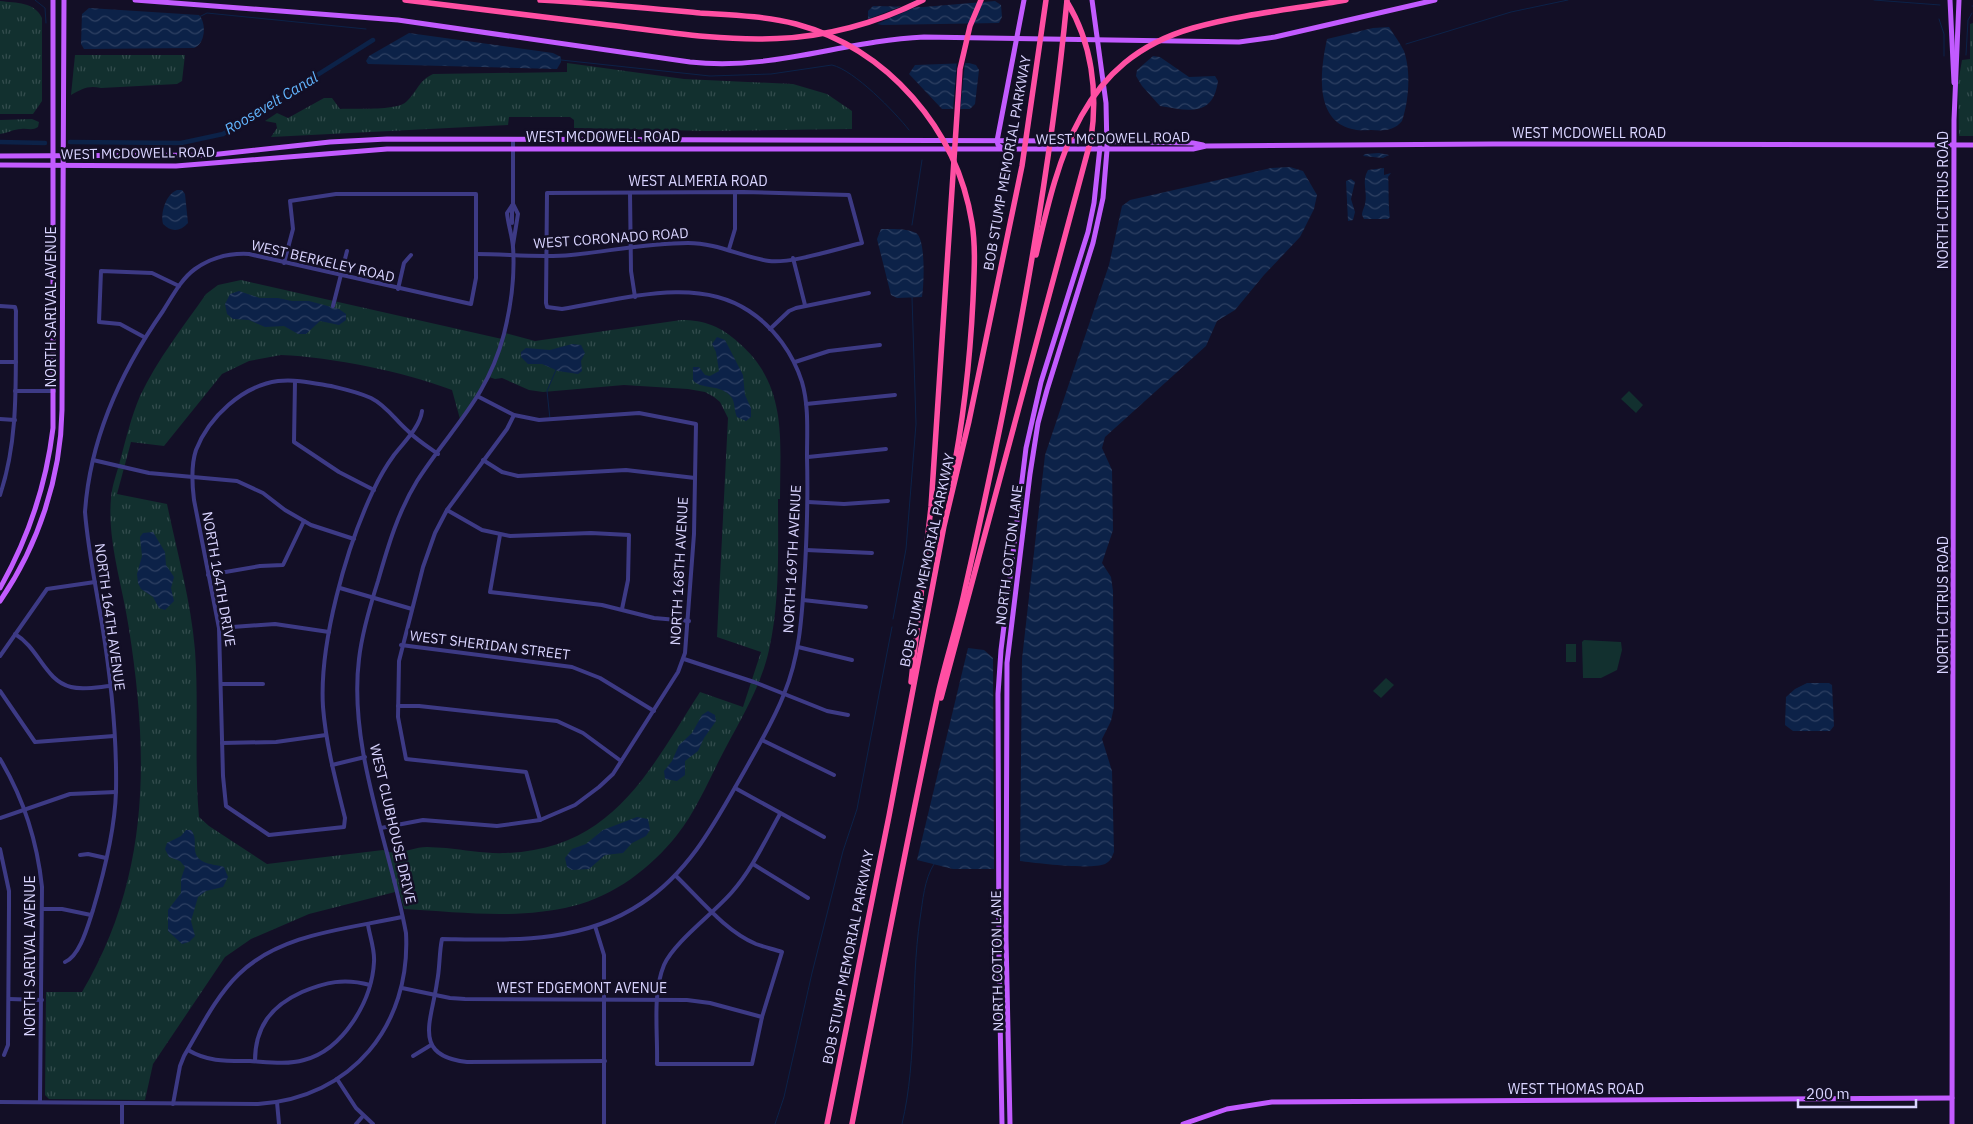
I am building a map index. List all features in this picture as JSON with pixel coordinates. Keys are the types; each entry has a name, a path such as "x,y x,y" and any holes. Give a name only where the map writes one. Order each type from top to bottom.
{"highway":[{"path":"405,0 748,41 792,39 853,28 890,15 923,0"},
{"path":"540,0 742,15 796,24 830,36 861,53 898,81 922,109 940,134 955,162 967,200 973,239 972,311 967,372 944,526"},
{"path":"911,697 912,672 929,531 961,62 970,26 981,0"},
{"name":"BOB STUMP MEMORIAL PARKWAY","path":"827,1124 944,526 969,421 1022,166 1046,0"},
{"path":"936,711 1090,146 1094,99 1088,53 1079,26 1066,0"},
{"path":"852,1124 914,804 977,537 1021,317 1043,200 1066,0"},
{"path":"1021,317 1047,210 1066,145 1085,108 1112,74 1152,45 1191,28 1346,0"}],"main road":[{"name":"NORTH SARIVAL AVENUE","path":"0,588 28,534 41,493 52,441 54,391 53,0"},
{"name":"NORTH SARIVAL AVENUE","path":"0,601 21,565 39,525 52,483 60,442 62,410 64,0"},
{"path":"135,0 398,20 706,63 760,63 864,44 924,37 1230,42 1266,38 1435,0"},
{"path":"1005,150 998,145 997,141 1024,0"},
{"name":"NORTH COTTON LANE","path":"1010,1124 1006,930 1006,710 1008,653 1035,440 1047,390 1094,243 1103,198 1107,150 1106,100 1092,0"},
{"name":"NORTH CITRUS ROAD","path":"1950,0 1952,77 1955,86"},
{"name":"NORTH CITRUS ROAD","path":"1952,1124 1954,145 1959,0"},
{"name":"WEST MCDOWELL ROAD","path":"0,156 210,155 317,144 387,140 1078,141 1193,143 1206,146"},
{"name":"NORTH COTTON LANE","path":"1002,1124 998,883 998,694 1001,650 1022,470 1032,416 1088,232 1094,203 1100,142"},
{"name":"WEST MCDOWELL ROAD","path":"0,165 184,165 376,149 1107,150 1192,149 1206,146 1484,144 1973,145"},
{"path":"1002,1057 1006,1062 1007,1077 1010,1082"},
{"name":"WEST THOMAS ROAD","path":"1183,1124 1192,1119 1203,1119 1227,1110 1272,1102 1952,1098"},
{"name":"WEST THOMAS ROAD","path":"1198,1124 1203,1119"}],"street":[{"name":"WEST CLUBHOUSE DRIVE","path":"512,139 512,205 510,223 513,245"},
{"path":"728,249 734,229 735,192"},
{"name":"WEST ALMERIA ROAD","path":"546,255 547,193 735,192 849,195 862,243"},
{"path":"630,193 630,247 635,298"},
{"path":"284,262 293,229 290,201 336,194 476,194 476,254"},
{"name":"WEST CLUBHOUSE DRIVE","path":"0,1102 173,1104 277,1102 306,1095 337,1080 353,1067 375,1044 391,1018 402,988 407,954 402,917 358,719 357,679 361,644 373,598 399,517 417,482 479,397 492,370 505,333 512,294 513,245 518,210 512,205"},
{"path":"510,223 516,222"},
{"name":"WEST CORONADO ROAD","path":"476,254 569,255 630,247 691,243 728,249 770,261 862,243"},
{"path":"333,306 347,251"},
{"name":"WEST BERKELEY ROAD","path":"179,286 194,269 224,255 249,254 471,304 475,284 476,254"},
{"path":"398,289 404,263 410,255"},
{"path":"546,255 547,307 557,310 678,292 708,294 724,298 748,310 770,328 795,362 829,350 880,345"},
{"path":"793,258 805,305"},
{"path":"144,337 120,324 99,322 101,271 152,273 179,286"},
{"name":"NORTH 164TH AVENUE","path":"65,962 70,960 75,954 91,915 106,858 116,792 110,686 85,512 86,490 93,460 112,400 144,337 179,286"},
{"path":"770,328 789,311 805,305 869,293"},
{"path":"0,306 15,307 16,362 14,420 0,494"},
{"path":"0,362 16,362"},
{"name":"NORTH 169TH AVENUE","path":"434,995 442,939 513,940 568,935 595,926 641,904 676,876 707,835 762,740 784,694 798,647 803,600 808,502 808,457 806,404 795,362"},
{"path":"296,380 294,442 340,472 374,490"},
{"name":"NORTH 164TH DRIVE","path":"332,765 345,818 344,827 269,834 226,806 223,776 219,628 194,500 193,477 198,446 215,420 228,406 260,386 296,380 351,391 370,398 389,411 410,434 438,454"},
{"path":"15,391 54,391"},
{"path":"806,404 895,395"},
{"path":"479,397 514,415 507,429 447,510 429,548 401,645 398,672 398,706 406,759 526,772 540,820"},
{"path":"365,757 332,765 326,735 323,683 329,632 354,539 374,490 389,463 421,420 422,411"},
{"name":"NORTH 168TH AVENUE","path":"381,828 423,820 497,826 540,820 555,815 584,799 605,782 621,762 678,672 684,659 689,621 694,534 696,424 639,413 539,420 514,415"},
{"path":"0,419 14,420"},
{"path":"808,457 886,449"},
{"path":"93,460 149,473 220,478 250,486 304,521 354,539"},
{"path":"483,460 502,472 523,476 626,470 695,478"},
{"path":"808,502 888,501"},
{"path":"447,510 472,525 500,535 520,537 591,533 629,535 628,580 622,609"},
{"path":"208,575 260,566 283,565 304,521"},
{"path":"500,535 490,592 622,609 654,618 689,621"},
{"path":"806,550 872,553"},
{"path":"0,656 47,589 95,582"},
{"path":"340,588 412,609"},
{"path":"803,600 866,607"},
{"path":"219,628 275,624 329,632"},
{"path":"15,634 25,640 35,650 50,675 61,683 82,688 110,686"},
{"name":"WEST SHERIDAN STREET","path":"401,645 572,667 600,678 654,711"},
{"path":"798,647 852,660"},
{"path":"684,659 827,711 848,715"},
{"path":"222,684 263,684"},
{"path":"0,690 35,742 114,736"},
{"path":"398,706 419,706 557,721 583,733 621,762"},
{"path":"222,743 276,742 326,735"},
{"path":"762,740 834,775"},
{"name":"NORTH SARIVAL AVENUE","path":"0,759 26,810 40,863 42,909 40,1102"},
{"path":"734,788 824,837"},
{"path":"0,818 70,794 116,792"},
{"path":"676,876 713,912 730,927 755,944 782,952 762,1017 752,1064 657,1064 658,999 664,965 673,951 713,912 753,864 780,814"},
{"path":"0,849 9,891 8,1045 4,1055"},
{"path":"80,855 88,854 106,858"},
{"path":"753,864 808,898"},
{"path":"42,909 62,909 91,915"},
{"path":"173,1104 180,1066 188,1050 227,987 252,964 272,952 314,935 402,917"},
{"path":"188,1050 205,1059 255,1061 300,1061 319,1053 335,1041 350,1025 361,1007 370,985 374,955 368,925"},
{"path":"595,926 604,955 604,1124"},
{"path":"255,1061 259,1032 271,1012 282,1002 328,982 344,980 370,985"},
{"name":"WEST EDGEMONT AVENUE","path":"402,988 465,999 658,999 710,1003 762,1017"},
{"path":"434,995 428,1033 431,1045 438,1054 450,1060 467,1062 605,1061"},
{"path":"9,999 42,1000"},
{"path":"413,1056 431,1045"},
{"path":"337,1080 363,1116 373,1124"},
{"path":"277,1102 280,1124"},
{"path":"122,1103 122,1124"},
{"path":"356,1124 363,1116"}],"green space":[{"path":"0,1 30,6 42,18 42,101 33,114 0,114"},
{"path":"1973,23 1973,136 1959,136 1958,83 1962,60 1970,59 1970,24"},
{"path":"75,55 185,55 182,81 177,84 89,87 71,95"},
{"path":"567,63 684,79 793,84 827,94 852,111 852,129 707,131 574,128 574,120 570,117 509,117 508,125 271,137 277,128 276,123 265,121 277,113 288,118 324,98 332,98 340,109 394,107 406,102 421,83 433,74 567,72"},
{"path":"32,119 39,122 38,127 18,129 0,134 0,120"},
{"path":"241,280 502,339 505,333 535,341 681,320 698,321 720,329 739,343 755,359 766,377 774,396 778,415 780,435 780,499 778,499 778,575 773,632 766,663 750,701 691,815 656,859 631,879 617,888 588,901 573,906 531,913 489,914 404,909 399,891 309,914 251,939 225,957 153,1064 145,1100 49,1099 45,1095 46,992 82,992 104,949 121,905 132,860 138,815 141,770 140,724 129,629 111,531 112,488 131,420 140,396 154,370 206,294 218,285","holes":["281,355 345,362 391,372 452,390 460,419 479,397 489,377 495,379 502,378 529,390 543,392 624,385 688,389 705,392 714,397 720,402 728,418 717,637 761,652 743,707 700,692 663,750 624,801 601,821 574,837 543,848 498,853 421,847 399,852 383,850 267,864 209,826 199,817 196,671 193,632 167,504 117,494 131,442 164,446 222,374 249,361"]},
{"path":"1629,391 1643,405 1636,413 1621,399"},
{"path":"1584,640 1621,642 1622,650 1617,670 1601,678 1583,678 1582,642"},
{"path":"1566,644 1576,644 1576,662 1566,662"},
{"path":"1386,678 1394,685 1381,698 1373,691"}],"water":[{"path":"995,1 1001,5 1002,17 999,23 882,25 872,23 868,19 868,11 873,6 923,7"},
{"path":"89,8 199,15 204,28 203,38 198,46 194,48 84,49 81,44 82,14"},
{"path":"1389,27 1404,51 1408,68 1408,95 1402,121 1388,130 1354,130 1339,124 1325,104 1323,91 1323,64 1327,39 1373,28"},
{"path":"409,33 553,53 561,57 561,62 557,69 368,64 366,61 369,56"},
{"path":"1153,56 1160,57 1189,77 1215,76 1218,81 1211,101 1198,109 1190,110 1160,106 1142,86 1136,76 1137,70"},
{"path":"969,63 976,65 979,70 975,104 970,109 942,109 909,74 915,65"},
{"path":"1379,153 1389,155 1383,158 1363,156 1365,154"},
{"path":"1290,167 1303,171 1317,195 1314,209 1300,237 1264,275 1235,310 1217,321 1206,346 1105,437 1102,448 1112,470 1113,530 1102,563 1111,577 1113,591 1114,707 1111,721 1102,739 1112,771 1114,852 1109,862 1098,866 1063,866 1020,861 1022,659 1045,455 1109,265 1122,206 1130,200 1271,168"},
{"path":"1384,168 1384,175 1391,173 1388,177 1390,217 1388,219 1364,219 1362,212 1366,200 1366,174 1368,170"},
{"path":"1351,179 1355,182 1351,199 1355,212 1353,220 1348,221 1346,181"},
{"path":"177,190 182,190 185,194 188,223 182,228 172,230 163,224 162,215 170,195"},
{"path":"881,229 908,230 916,233 919,237 924,263 922,297 897,298 891,295 877,239"},
{"path":"239,291 260,298 309,301 339,309 346,314 346,320 339,325 320,321 306,334 298,334 284,326 265,327 249,320 233,319 227,314 225,304 230,294"},
{"path":"717,337 725,340 743,375 745,395 751,408 751,417 746,421 737,417 733,400 728,393 717,388 700,385 693,380 693,367 699,367 705,375 710,376 719,371 716,352 712,344"},
{"path":"572,344 581,345 585,353 581,361 582,371 578,374 558,371 542,364 528,364 521,357 521,352 526,348 550,350"},
{"path":"153,532 165,552 166,565 174,577 171,588 174,601 165,610 159,608 153,597 141,589 138,583 137,574 142,556 140,537 143,533"},
{"path":"968,648 984,650 993,658 994,869 953,869 917,860"},
{"path":"1807,683 1829,683 1832,685 1834,726 1830,731 1793,731 1785,725 1786,697 1795,689"},
{"path":"708,711 715,715 716,721 704,738 698,751 685,761 685,775 677,781 665,779 664,771 672,761 679,745 692,733 702,715"},
{"path":"637,817 648,819 650,830 646,836 632,843 623,853 605,855 589,869 572,870 567,867 565,858 572,849 586,844 603,830"},
{"path":"186,830 191,830 193,834 195,851 199,859 206,863 224,867 228,877 223,887 206,891 198,897 191,921 195,936 189,942 182,944 168,931 168,910 181,893 181,879 185,867 180,861 169,857 165,849 167,843 181,836"}],"pier":[{"path":"907,4 923,4 872,26 866,20"},
{"path":"957,61 965,61 960,111 953,111"}],"waterway":[{"path":"35,0 45,8 46,23"},
{"path":"1406,44 1511,12 1568,0"},
{"path":"1874,0 1940,5"},
{"path":"199,17 207,13 366,29"},
{"path":"1966,55 1968,20 1972,13"},
{"path":"1939,19 1944,34 1944,56"},
{"name":"Roosevelt Canal","path":"70,142 181,143 223,134 373,40"},
{"path":"561,60 710,76 771,74 832,65 841,68 862,83 909,130"},
{"name":"Roosevelt Canal","path":"0,142 45,143"},
{"path":"912,225 922,160"},
{"path":"893,619 906,549 916,424 912,297"},
{"path":"550,419 547,391 556,370"},
{"path":"775,1124 784,1097 812,973 843,851 857,809 892,627"},
{"path":"902,1124 910,1073 915,970 920,919 926,883 934,864"}]}
